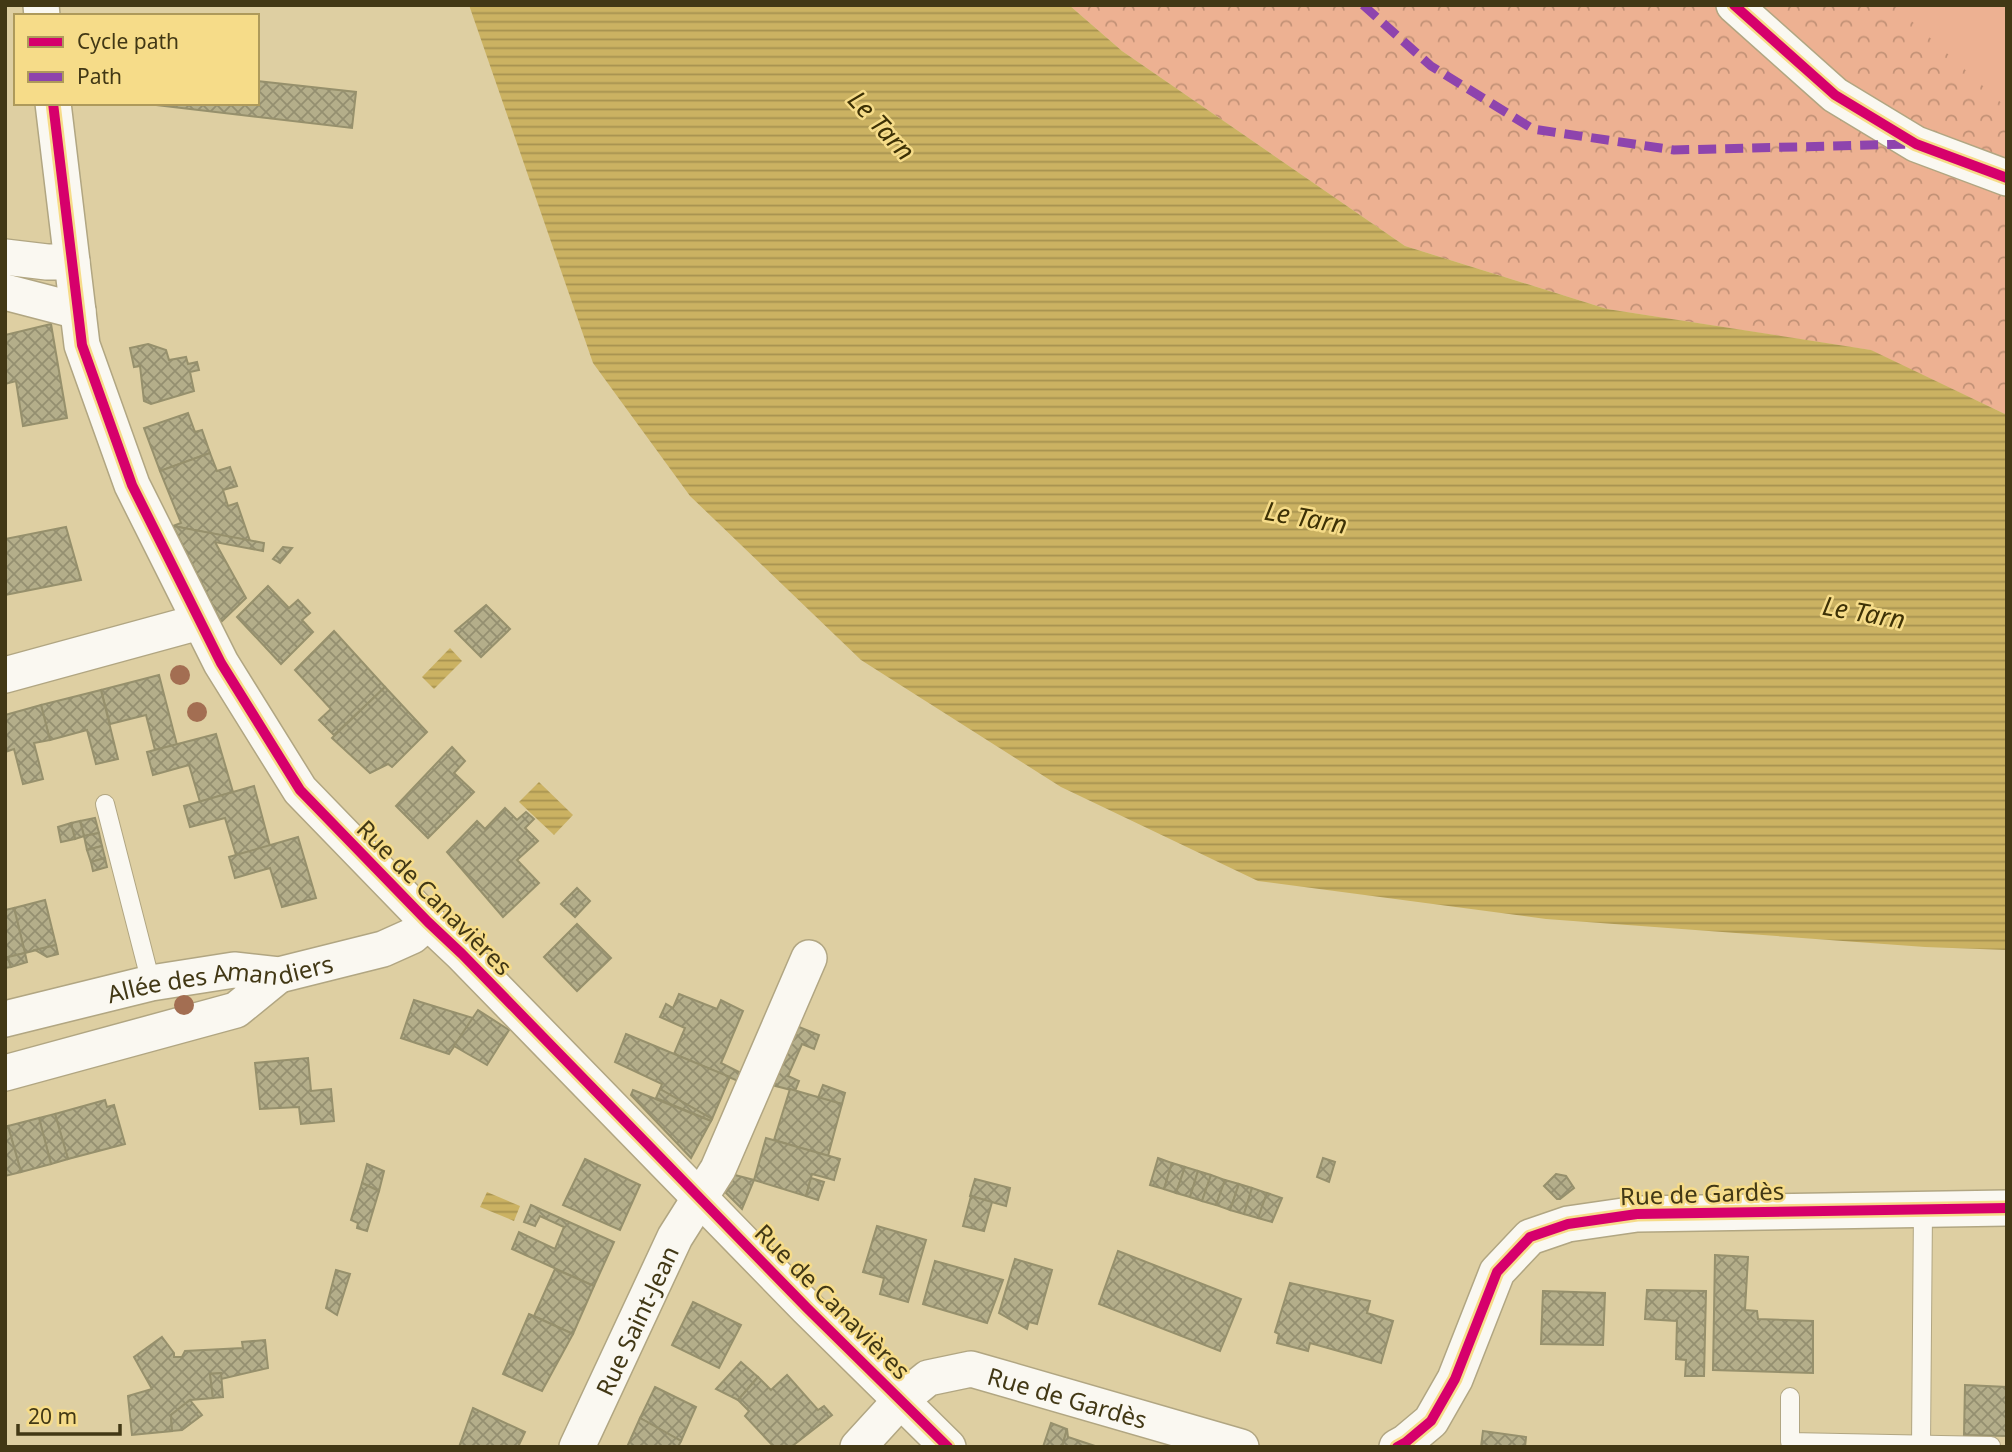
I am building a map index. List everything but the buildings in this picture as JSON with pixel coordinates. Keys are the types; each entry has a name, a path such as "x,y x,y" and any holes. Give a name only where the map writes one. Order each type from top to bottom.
{"street":[{"path":"1734,5 1835,94 1916,144 2007,178"},
{"name":"Rue de Canavières","path":"53,105 82,345 132,485 220,663 300,790 948,1447"},
{"path":"5,257 72,262"},
{"path":"5,292 78,311"},
{"path":"5,675 199,622"},
{"name":"Allée des Amandiers","path":"5,1019 151,983 234,970 279,975 383,949 412,936 428,922"},
{"name":"Rue Saint-Jean","path":"577,1447 675,1237 718,1169 809,958"},
{"path":"5,1073 236,1010 279,975"},
{"path":"151,983 170,1029"},
{"name":"Rue de Gardès","path":"1404,1445 1430,1421 1455,1379 1497,1272 1530,1237 1568,1224 1637,1214 2007,1208"},
{"name":"Rue de Gardès","path":"858,1447 901,1400 928,1378 971,1369 1241,1447"}],"lane":[{"path":"105,804 151,983"},
{"path":"1921,1446 1923,1209"},
{"path":"1790,1396 1790,1442 1992,1446"}],"green space":[{"path":"1069,5 2007,5 2007,415 1870,350 1607,309 1405,246 1122,51"},
{"path":"1894,5 2007,5 2007,108"}],"water":[{"name":"Le Tarn","path":"469,5 1069,5 1122,51 1405,246 1607,309 1871,350 2007,415 2007,950 1925,947 1546,919 1258,881 1061,787 861,660 690,496 593,363"},
{"path":"450,648 462,661 434,689 422,677"},
{"path":"539,782 573,815 554,835 519,802"},
{"path":"487,1192 520,1206 514,1221 480,1207"}],"marked path":[{"path":"1363,5 1431,66 1533,129 1674,150 1911,144"}],"cycle path":[{"path":"1734,5 1835,95 1916,144 2007,178"},
{"path":"53,105 82,345 132,485 221,663 300,790 807,1308 948,1447"},
{"path":"1397,1447 1431,1421 1455,1379 1497,1272 1530,1237 1568,1224 1637,1214 2007,1208"}]}
